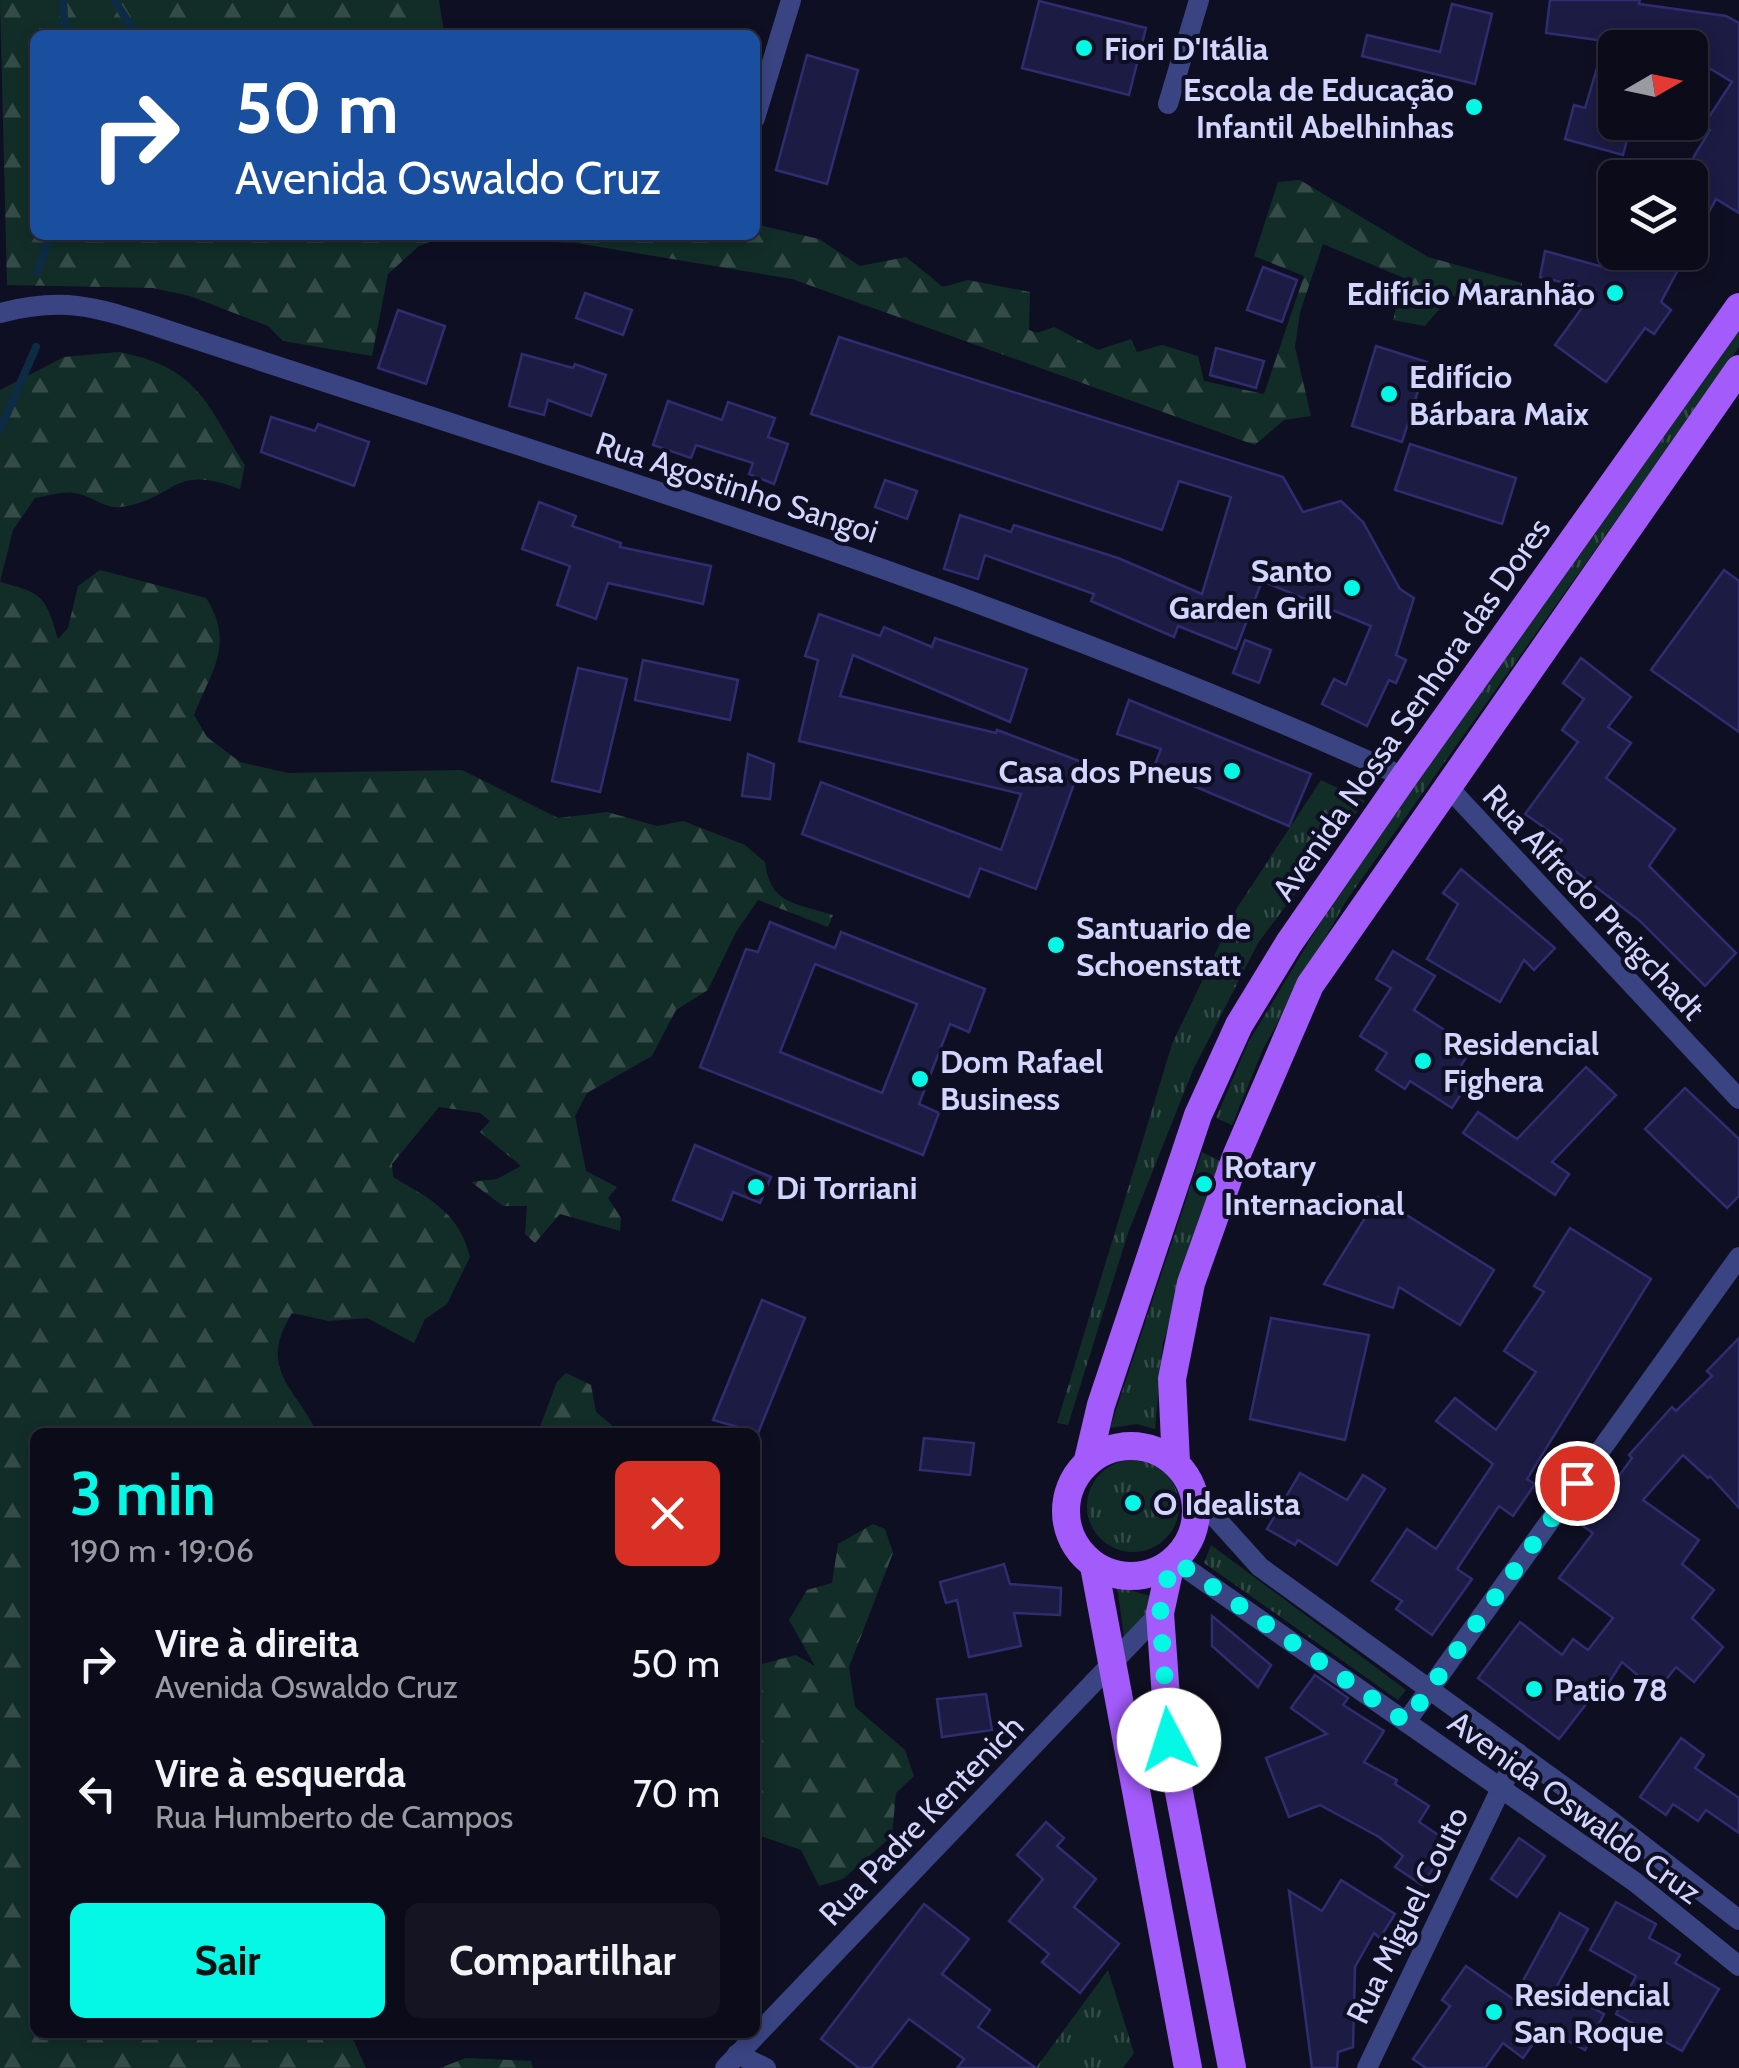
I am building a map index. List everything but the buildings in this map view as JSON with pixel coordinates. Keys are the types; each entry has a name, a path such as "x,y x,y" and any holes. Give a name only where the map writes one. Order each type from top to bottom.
{"main road":[{"name":"Avenida Nossa Senhora das Dores","path":"1088,1460 1102,1405 1198,1115 1240,1025 1289,943 1404,777 1739,307"},
{"path":"1176,1463 1172,1380 1176,1349 1206,1236 1239,1148 1310,984 1739,369"},
{"path":"1174,1564 1136,1577 1114,1575 1094,1566 1074,1544 1065,1514 1070,1484 1088,1460 1109,1448 1133,1444 1156,1450 1176,1463 1195,1495 1196,1525 1174,1564 1160,1613 1169,1740 1232,2068"},
{"path":"1094,1566 1188,2068"}],"street":[{"path":"760,102 791,0"},
{"path":"1168,104 1199,0"},
{"name":"Rua Agostinho Sangoi","path":"0,313 37,304 84,304 928,582 1184,681 1404,777"},
{"name":"Rua Alfredo Preigchadt","path":"1448,787 1739,1100"},
{"path":"1406,1722 1739,1257"},
{"name":"Avenida Oswaldo Cruz","path":"1195,1495 1260,1567 1518,1753 1739,1920"},
{"name":"Avenida Oswaldo Cruz","path":"1174,1564 1635,1882 1739,1966"},
{"name":"Rua Padre Kentenich","path":"760,2031 1160,1613"},
{"name":"Rua Miguel Couto","path":"1367,2068 1518,1753"},
{"name":"Rua Padre Kentenich","path":"731,2061 753,2038"},
{"path":"731,2061 766,2068"}],"green space":[{"path":"0,0 439,0 444,30 30,30 30,240 436,240 419,246 388,274 372,356 283,341 268,326 190,296 153,288 7,285"},
{"path":"1300,180 1428,257 1522,283 1522,300 1450,296 1425,326 1393,320 1404,278 1323,244 1300,312 1295,347 1311,416 1284,420 1255,445 792,279 576,243 510,240 760,240 760,225 819,239 860,266 906,257 943,287 968,280 1030,292 1029,330 1037,333 1054,327 1098,350 1131,339 1137,352 1162,345 1198,356 1204,381 1264,394 1304,276 1254,256 1278,182"},
{"path":"1739,331 1739,347 1346,901 1263,1049 1232,1125 1216,1118 1248,1043 1337,895"},
{"path":"119,352 167,368 197,391 245,465 240,489 200,479 186,481 139,503 120,507 75,493 35,498 13,530 0,582 0,390 64,357"},
{"path":"100,570 206,598 215,614 220,643 194,715 207,737 240,762 288,773 462,770 558,818 607,812 657,826 683,821 745,845 765,862 779,895 833,915 828,927 758,900 736,932 708,990 676,1010 652,1056 587,1093 575,1116 586,1171 617,1187 608,1198 621,1218 620,1231 560,1214 535,1243 525,1234 527,1206 503,1206 471,1182 497,1179 521,1166 480,1132 490,1121 480,1113 439,1107 392,1164 393,1177 431,1200 451,1218 470,1257 447,1304 425,1319 414,1343 367,1318 329,1321 292,1313 282,1332 278,1362 314,1428 30,1428 30,2038 352,2038 366,2068 0,2068 0,582 41,599 58,639 68,628 78,586"},
{"path":"1321,780 1365,801 1258,943 1193,1070 1128,1233 1068,1425 1057,1423 1172,1044 1237,908"},
{"path":"1202,1152 1220,1161 1163,1343 1155,1429 1137,1424 1110,1428"},
{"path":"566,1373 591,1385 596,1412 615,1428 540,1428 557,1382"},
{"path":"1133,1460 1151,1463 1166,1473 1176,1488 1176,1524 1166,1539 1151,1549 1133,1552 1115,1549 1100,1539 1090,1524 1087,1506 1090,1488 1100,1473 1115,1463"},
{"path":"873,1524 885,1529 893,1553 849,1667 855,1707 905,1750 914,1776 896,1793 892,1836 843,1879 819,1886 801,1850 760,1836 760,1665 796,1655 815,1666 789,1620 807,1590 832,1583 838,1544"},
{"path":"1211,1545 1406,1690 1398,1700 1204,1563"},
{"path":"1117,1586 1153,1597 1149,1611 1125,1643"},
{"path":"1108,1970 1134,2053 1123,2068 1036,2068"},
{"path":"466,2058 531,2061 533,2068 440,2068"}],"waterway":[{"path":"63,0 65,30"},
{"path":"114,0 134,30"},
{"path":"37,271 49,240"},
{"path":"0,430 36,347"}],"place":[{"name":"Fiori D'Itália","path":"1084,48"},
{"name":"Escola de Educação Infantil Abelhinhas","path":"1474,107"},
{"name":"Edifício Maranhão","path":"1615,293"},
{"name":"Edifício Bárbara Maix","path":"1389,394"},
{"name":"Santo Garden Grill","path":"1352,588"},
{"name":"Casa dos Pneus","path":"1232,771"},
{"name":"Santuario de Schoenstatt","path":"1056,945"},
{"name":"Residencial Fighera","path":"1423,1061"},
{"name":"Dom Rafael Business","path":"920,1079"},
{"name":"Rotary Internacional","path":"1204,1184"},
{"name":"Di Torriani","path":"756,1187"},
{"name":"O Idealista","path":"1133,1503"},
{"name":"Patio 78","path":"1534,1689"},
{"name":"Residencial San Roque","path":"1494,2012"}],"route":[{"path":"1169,1740 1160,1613 1170,1567 1177,1562 1406,1722 1577,1483"}]}
